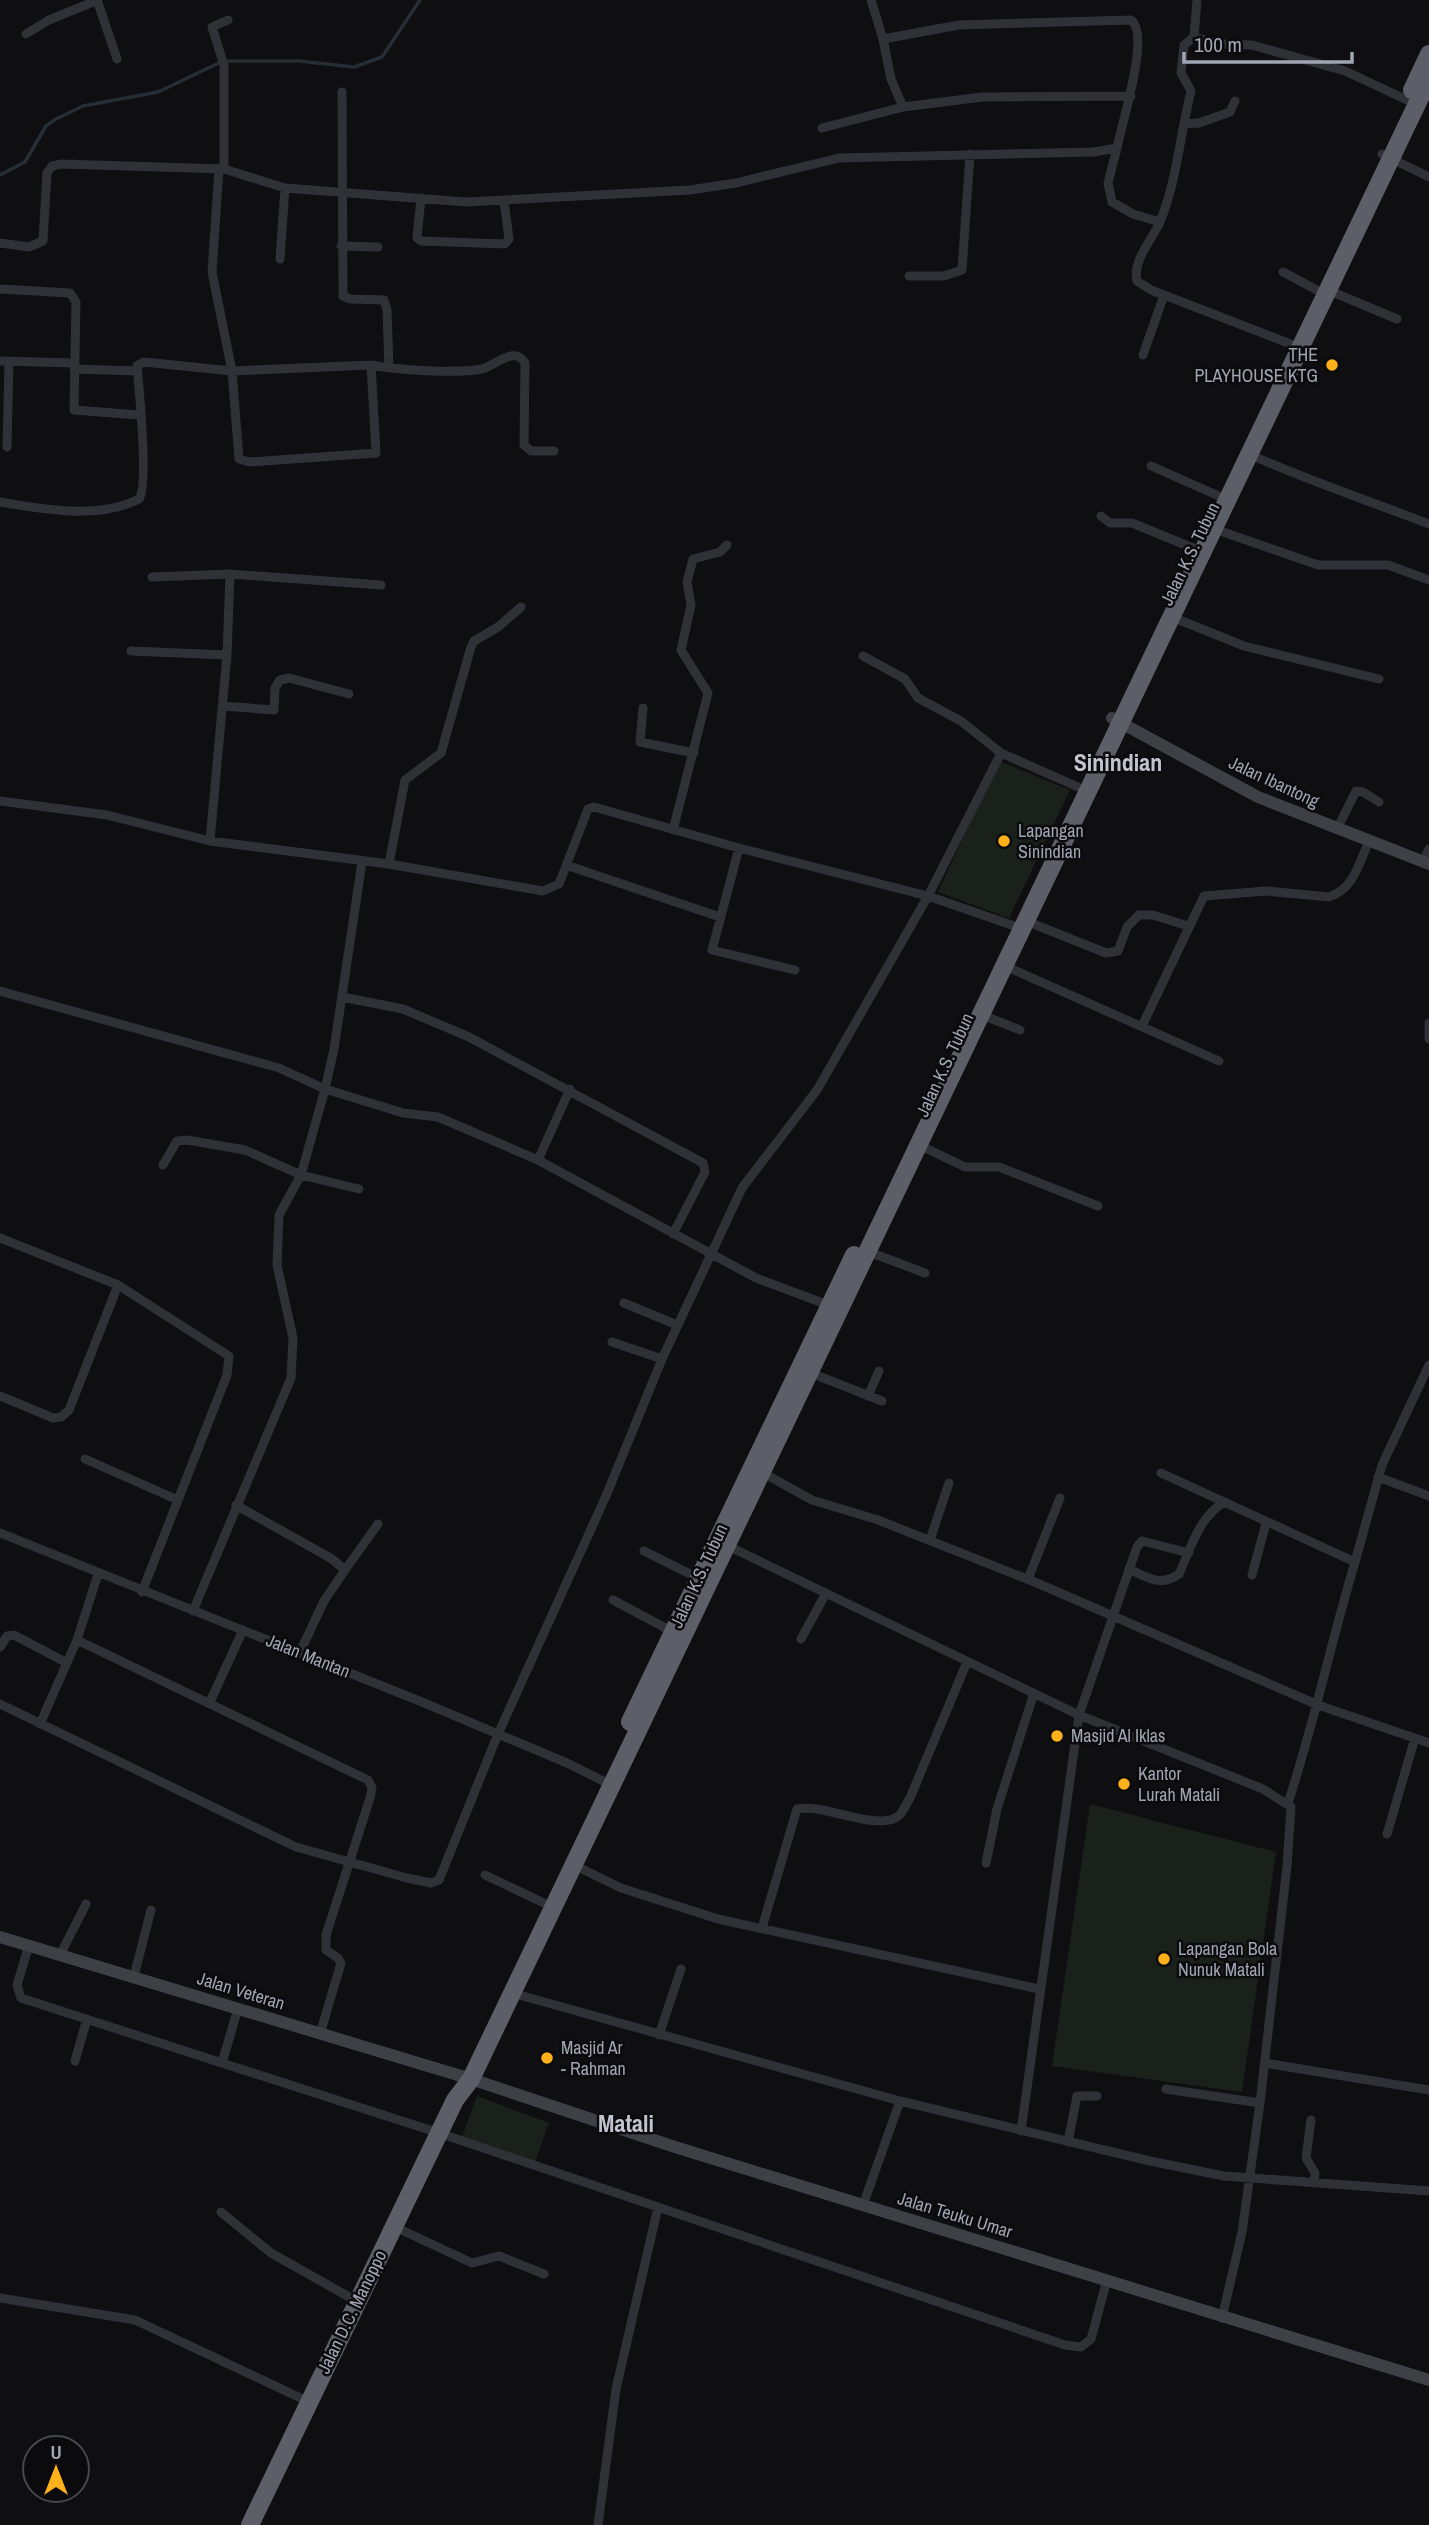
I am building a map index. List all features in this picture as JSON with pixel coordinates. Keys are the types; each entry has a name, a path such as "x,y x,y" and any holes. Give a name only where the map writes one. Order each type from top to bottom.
{"highway":[{"name":"Jalan K.S. Tubun","path":"1419,100 1429,54"},
{"name":"Jalan K.S. Tubun","path":"466,2078 512,1993 574,1866 698,1578 836,1308 1193,558 1251,454 1323,290 1387,157 1429,79"},
{"name":"Jalan K.S. Tubun","path":"1208,527 1219,496 1297,346"},
{"name":"Jalan K.S. Tubun","path":"466,2078 544,1903 608,1784 728,1546 811,1373 836,1308 869,1252 1005,966 1079,787 1171,617 1193,558"},
{"name":"Jalan D.C. Manoppo","path":"250,2525 466,2078"}],"street":[{"path":"26,34 97,0 117,59"},
{"path":"871,0 891,79 903,107"},
{"path":"1194,37 1197,0"},
{"path":"228,20 212,27 223,65 222,169 212,272 232,371 239,459 248,462 376,453 371,365"},
{"path":"883,39 959,25 1131,20 1136,23 1138,39 1131,96 1122,121 1108,183 1112,202 1133,214 1160,222"},
{"path":"1297,346 1142,286 1136,276 1139,263 1160,222 1177,166 1191,91 1183,80 1181,61 1186,40 1194,37 1222,44 1252,45 1345,71 1419,100"},
{"path":"342,92 343,296 350,299 380,299 386,304 389,368"},
{"path":"822,128 903,107 982,97 1131,96"},
{"path":"1184,124 1199,123 1230,112 1234,101"},
{"path":"0,243 29,247 43,241 47,173 56,164 222,169 285,188 466,202 690,190 736,183 839,158 1094,152 1117,148"},
{"path":"909,276 944,276 962,270 970,154"},
{"path":"1387,157 1429,177"},
{"path":"280,259 285,188"},
{"path":"421,198 417,238 421,241 505,244 509,239 503,201"},
{"path":"341,246 378,247"},
{"path":"1283,272 1397,319"},
{"path":"0,289 63,292 74,297 76,412 139,415"},
{"path":"1143,355 1164,295"},
{"path":"0,502 46,510 85,510 109,509 139,499 144,490 145,465 139,415 139,363 161,361 232,371 371,365 389,368 483,369 504,357 521,358 525,363 524,445 531,451 554,451"},
{"path":"7,447 5,361 137,371"},
{"path":"1251,454 1313,483 1371,501 1429,524"},
{"path":"1151,466 1219,496"},
{"path":"1101,516 1110,523 1132,523 1193,558"},
{"path":"1208,527 1318,565 1388,565 1429,580"},
{"path":"673,830 708,693 681,650 691,606 687,582 693,559 720,552 727,545"},
{"path":"152,577 230,574 381,585"},
{"path":"210,841 227,655 230,574"},
{"path":"389,864 405,780 442,753 474,641 498,628 521,607"},
{"path":"1171,617 1244,646 1379,679"},
{"path":"131,651 227,655"},
{"path":"863,656 905,679 918,698 961,721 1000,753 1079,787"},
{"path":"223,706 274,710 275,688 280,680 289,678 349,694"},
{"path":"643,708 640,743 694,753"},
{"name":"Jalan Ibantong","path":"1116,721 1258,797 1426,862"},
{"path":"0,1704 279,1840 348,1863 419,1881 439,1881 498,1734 606,1496 677,1325 742,1188 817,1090 928,896 1000,753"},
{"path":"1337,829 1356,791 1363,792 1379,802"},
{"path":"0,801 107,815 210,841 389,864 543,891 559,884 569,866 588,809 616,811 739,848 928,896 1107,953 1118,951 1127,927 1139,915 1153,915 1188,926"},
{"path":"1142,1026 1200,900 1211,894 1266,891 1329,897 1339,894 1352,881 1369,841"},
{"path":"739,848 712,950 795,970"},
{"path":"1426,862 1429,849"},
{"path":"193,1611 293,1369 290,1320 278,1275 279,1214 301,1175 325,1089 362,862"},
{"path":"569,866 720,917"},
{"path":"1005,966 1219,1061"},
{"path":"0,991 279,1068 325,1089 403,1112 438,1116 538,1160 709,1255 756,1278 836,1308"},
{"path":"342,997 420,1015 570,1089 705,1164 705,1172 673,1234"},
{"path":"982,1015 1020,1030"},
{"path":"1429,1023 1429,1039"},
{"path":"538,1160 570,1089"},
{"path":"163,1165 177,1141 187,1140 245,1150 301,1175 359,1189"},
{"path":"919,1145 965,1167 999,1167 1098,1206"},
{"path":"0,1238 118,1285 229,1356 227,1375 142,1592"},
{"path":"869,1252 925,1273"},
{"path":"0,1396 53,1418 61,1417 69,1410 118,1285"},
{"path":"624,1303 677,1325"},
{"path":"612,1342 662,1359"},
{"path":"1288,1803 1318,1705 1335,1628 1378,1477 1429,1365"},
{"path":"868,1396 879,1371"},
{"path":"811,1373 882,1401"},
{"path":"85,1459 178,1500"},
{"path":"763,1473 813,1500 930,1540 1028,1579 1318,1705 1429,1743"},
{"path":"1161,1473 1354,1562"},
{"path":"1378,1477 1429,1496"},
{"path":"930,1540 949,1483"},
{"path":"1028,1579 1060,1498"},
{"path":"1129,1569 1152,1580 1164,1581 1179,1574 1202,1522 1212,1509 1225,1502"},
{"path":"236,1505 332,1559 345,1570"},
{"path":"1252,1575 1266,1523"},
{"path":"300,1652 324,1601 379,1524"},
{"name":"Jalan Mantan","path":"2,1537 300,1652 498,1734 608,1784"},
{"path":"1021,2131 1079,1715 1129,1569 1142,1541 1189,1553"},
{"path":"728,1546 1079,1715 1263,1789 1288,1803 1292,1811 1290,1841 1260,2103 1242,2232 1222,2318"},
{"path":"644,1551 698,1578"},
{"path":"40,1724 77,1640 97,1574"},
{"path":"801,1639 826,1593"},
{"path":"613,1600 673,1632"},
{"path":"209,1704 243,1630"},
{"path":"0,1647 7,1636 14,1635 67,1663"},
{"path":"77,1640 368,1780 372,1788 370,1798 325,1943 326,1950 341,1963 320,2034"},
{"path":"762,1928 797,1809 810,1808 885,1821 899,1816 910,1798 967,1662"},
{"path":"986,1863 997,1809 1034,1693"},
{"path":"1387,1834 1415,1738"},
{"path":"574,1866 670,1906 1039,1989"},
{"path":"485,1875 544,1903"},
{"path":"60,1955 86,1904"},
{"path":"134,1976 151,1910"},
{"name":"Jalan Veteran","path":"0,1937 466,2078"},
{"path":"29,1945 17,1984 18,1995 439,2133 1074,2347 1086,2345 1091,2339 1107,2280"},
{"path":"659,2035 681,1969"},
{"path":"512,1993 900,2101 1177,2167 1249,2178 1429,2191"},
{"path":"222,2063 239,2008"},
{"path":"75,2061 87,2019"},
{"path":"1265,2063 1429,2090"},
{"name":"Jalan Teuku Umar","path":"466,2078 1222,2318 1429,2380"},
{"path":"1166,2089 1260,2103"},
{"path":"1068,2142 1077,2096 1097,2096"},
{"path":"863,2205 900,2101"},
{"path":"1311,2120 1306,2158 1315,2173 1314,2182"},
{"path":"597,2525 626,2336 657,2207"},
{"path":"221,2212 271,2253 365,2287"},
{"path":"393,2226 472,2263 499,2256 544,2274"},
{"path":"0,2298 135,2320 309,2402"}],"shaded area":[{"name":"Lapangan Sinindian","path":"999,761 1070,790 1009,918 938,892"},
{"name":"Lapangan Bola Nunuk Matali","path":"1090,1804 1276,1852 1242,2092 1052,2066"},
{"path":"477,2096 549,2123 534,2164 462,2137"}],"waterway":[{"path":"0,175 25,162 46,126 56,119 83,106 158,92 223,61 299,61 354,67 382,57 420,0"}],"place":[{"name":"THE PLAYHOUSE KTG","path":"1332,365"},
{"name":"Lapangan Sinindian","path":"1004,841"},
{"name":"Masjid Al Iklas","path":"1057,1736"},
{"name":"Kantor Lurah Matali","path":"1124,1784"},
{"name":"Lapangan Bola Nunuk Matali","path":"1164,1959"},
{"name":"Masjid Ar - Rahman","path":"547,2058"}],"district":[{"name":"Sinindian","path":"1118,763"},
{"name":"Matali","path":"626,2124"}]}
